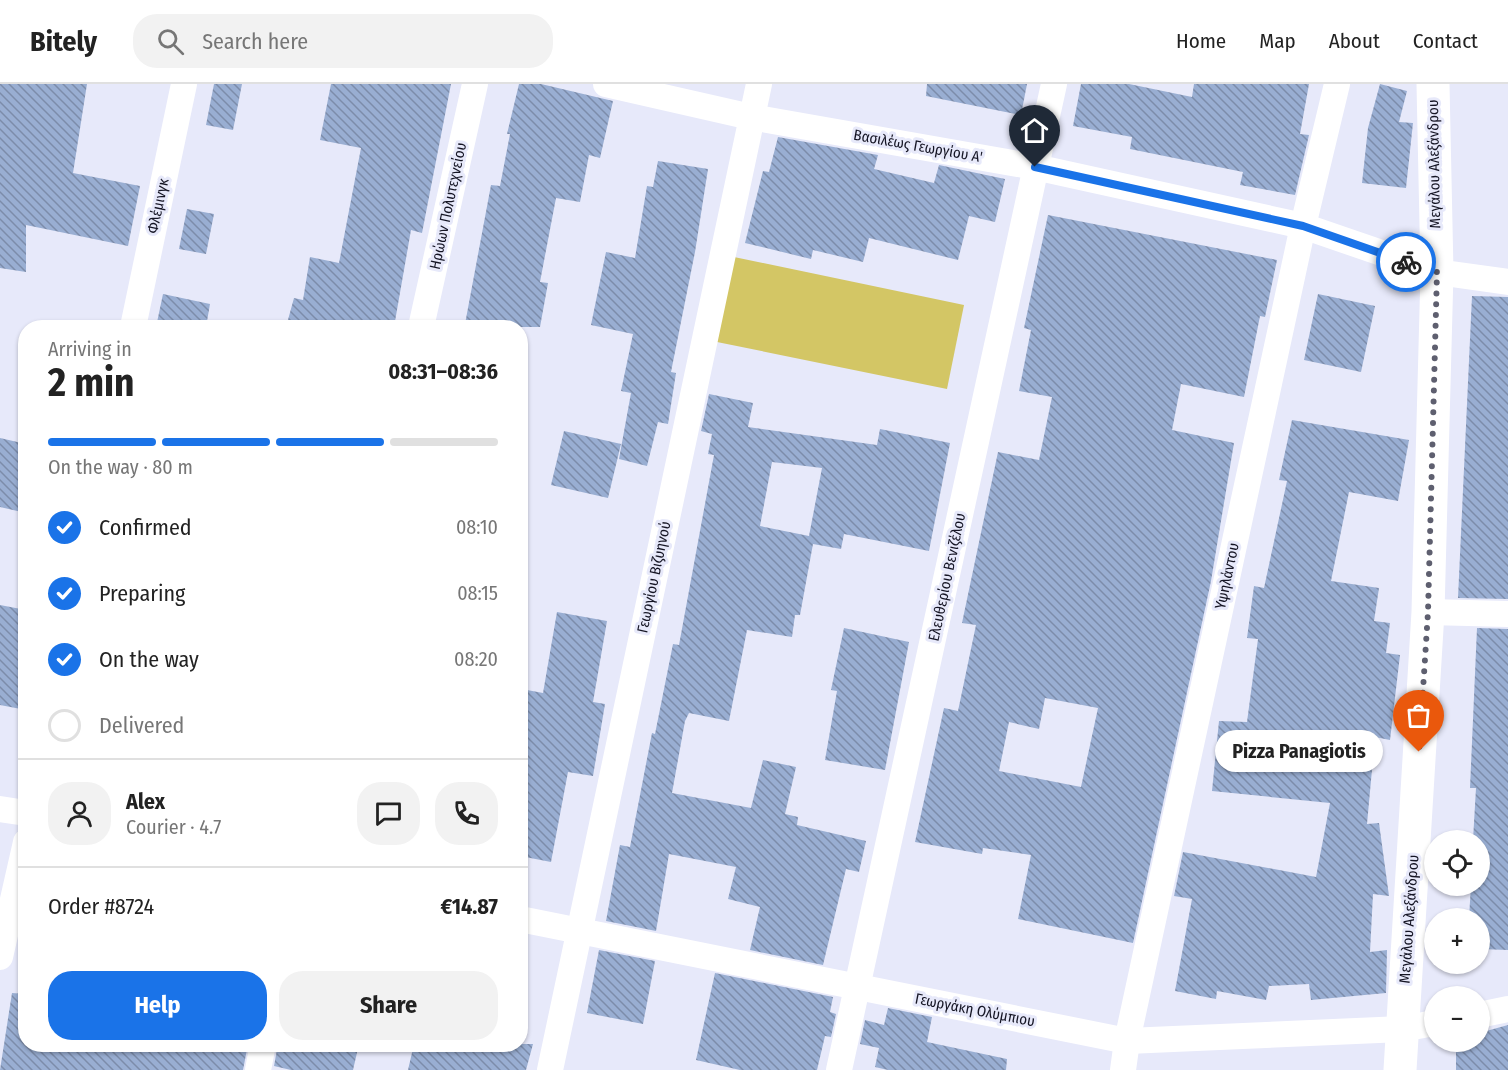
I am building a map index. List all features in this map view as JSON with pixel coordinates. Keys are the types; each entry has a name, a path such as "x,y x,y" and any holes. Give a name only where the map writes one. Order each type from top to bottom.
{"street":[{"name":"Φλέμινγκ","path":"134,320 184,84"},
{"name":"Ηρώων Πολυτεχνείου","path":"423,320 475,84"},
{"name":"Βασιλέως Γεωργίου Α'","path":"606,84 752,117 1035,167 1303,226 1437,272 1508,282"},
{"name":"Γεωργίου Βιζυηνού","path":"550,1070 759,84"},
{"name":"Ελευθερίου Βενιζέλου","path":"839,1070 1054,84"},
{"name":"Υψηλάντου","path":"1123,1070 1127,1041 1303,226 1337,84"},
{"name":"Μεγάλου Αλεξάνδρου","path":"1400,1070 1428,612 1437,272 1432,84"},
{"path":"1428,612 1508,614"},
{"path":"0,809 18,812"},
{"path":"0,957 18,877"},
{"name":"Γεωργάκη Ολύμπιου","path":"528,921 1127,1041 1402,1029 1424,1025"},
{"path":"1490,1013 1508,1009"},
{"path":"258,1070 261,1052"}],"shaded area":[{"path":"734,257 964,305 947,389 717,342"}],"building":[{"path":"0,84 87,84 73,173 140,186 128,246 26,225 26,272 0,268"},
{"path":"214,84 242,84 233,130 206,125"},
{"path":"331,84 451,84 422,233 411,230 395,320 288,320 294,298 303,300 310,257 339,263 361,148 320,140"},
{"path":"519,84 541,84 613,101 600,158 589,155 580,202 556,198 540,282 548,283 540,327 528,327 528,320 466,320 491,185 500,186 510,134 507,134"},
{"path":"927,84 1027,84 1021,115 926,96"},
{"path":"1081,84 1129,84 1192,97 1194,84 1309,84 1300,134 1309,135 1295,195 1240,185 1243,172 1130,149 1132,137 1073,126"},
{"path":"1380,84 1407,91 1399,122 1413,123 1406,188 1362,183 1368,128"},
{"path":"778,137 878,155 874,169 934,183 939,165 1005,179 995,222 969,216 958,260 869,238 863,262 813,250 811,259 745,243 763,171 769,172"},
{"path":"658,161 708,169 695,252 671,372 676,373 668,424 658,422 647,466 619,459 631,393 621,391 633,334 591,325 606,252 635,258 647,186 653,187"},
{"path":"187,209 214,214 206,254 179,249"},
{"path":"1048,215 1277,260 1265,317 1260,316 1244,397 1181,384 1172,430 1234,443 1211,581 1133,943 1018,919 1031,855 983,848 982,854 915,842 944,708 958,711 976,625 962,623 998,452 1039,460 1052,397 1019,391 1031,330 1024,328","holes":["1045,698 1098,708 1081,787 999,771 1009,722 1039,729"]},
{"path":"163,294 210,304 207,320 157,320"},
{"path":"1318,294 1375,306 1361,372 1304,360"},
{"path":"1472,296 1508,297 1508,599 1458,598"},
{"path":"709,394 753,403 748,427 877,445 880,429 950,443 929,551 844,534 841,549 813,544 800,615 795,615 792,637 747,630 729,721 689,713 685,721 672,793 751,808 763,760 796,767 785,814 798,817 797,825 866,841 859,872 846,869 823,965 750,950 760,907 728,899 736,867 669,854 656,931 606,921 620,845 630,847 652,733 655,734 673,644 679,645 714,455 708,454 712,434 701,431","holes":["772,462 822,468 809,536 760,526"]},
{"path":"1292,420 1409,440 1398,501 1349,492 1331,581 1379,588 1374,621 1390,623 1386,653 1400,655 1390,740 1375,737 1367,824 1379,823 1389,896 1373,894 1370,952 1387,950 1386,993 1311,1000 1309,984 1269,986 1266,1000 1217,991 1216,999 1175,991 1192,899 1174,896 1183,852 1316,877 1330,803 1212,791 1219,721 1247,722 1258,639 1247,638 1254,586 1264,588 1287,481 1279,480"},
{"path":"564,431 621,444 608,498 551,485"},
{"path":"0,438 18,442 18,511 0,507"},
{"path":"0,605 18,608 18,708 0,705"},
{"path":"557,612 607,621 593,702 605,704 593,776 568,772 551,862 528,858 528,690 543,693"},
{"path":"844,628 909,642 885,770 825,760 837,691 831,690"},
{"path":"1477,628 1508,629 1508,950 1490,949 1490,908 1470,908 1470,896 1490,896 1490,830 1474,830 1476,788 1470,788"},
{"path":"599,950 655,961 643,1024 587,1013"},
{"path":"715,973 833,997 830,1012 836,1014 831,1037 825,1036 817,1070 740,1070 696,1060"},
{"path":"12,993 18,993 18,1052 246,1052 243,1070 0,1070"},
{"path":"888,1008 932,1017 927,1042 1007,1059 1006,1070 888,1070 875,1067 879,1048 860,1044 865,1020 884,1025"},
{"path":"1508,1025 1508,1070 1456,1070 1456,1052 1490,1052 1490,1030"},
{"path":"528,1044 533,1044 526,1070 408,1070 412,1052 528,1052"},
{"path":"277,1052 357,1052 353,1070 291,1070 274,1066"}],"way so far":[{"path":"1406,262 1437,272 1428,612 1419,752"}],"place":[{"name":"Pizza Panagiotis","path":"1419,752"}],"route":[{"path":"1035,167 1303,226 1406,262"}]}
